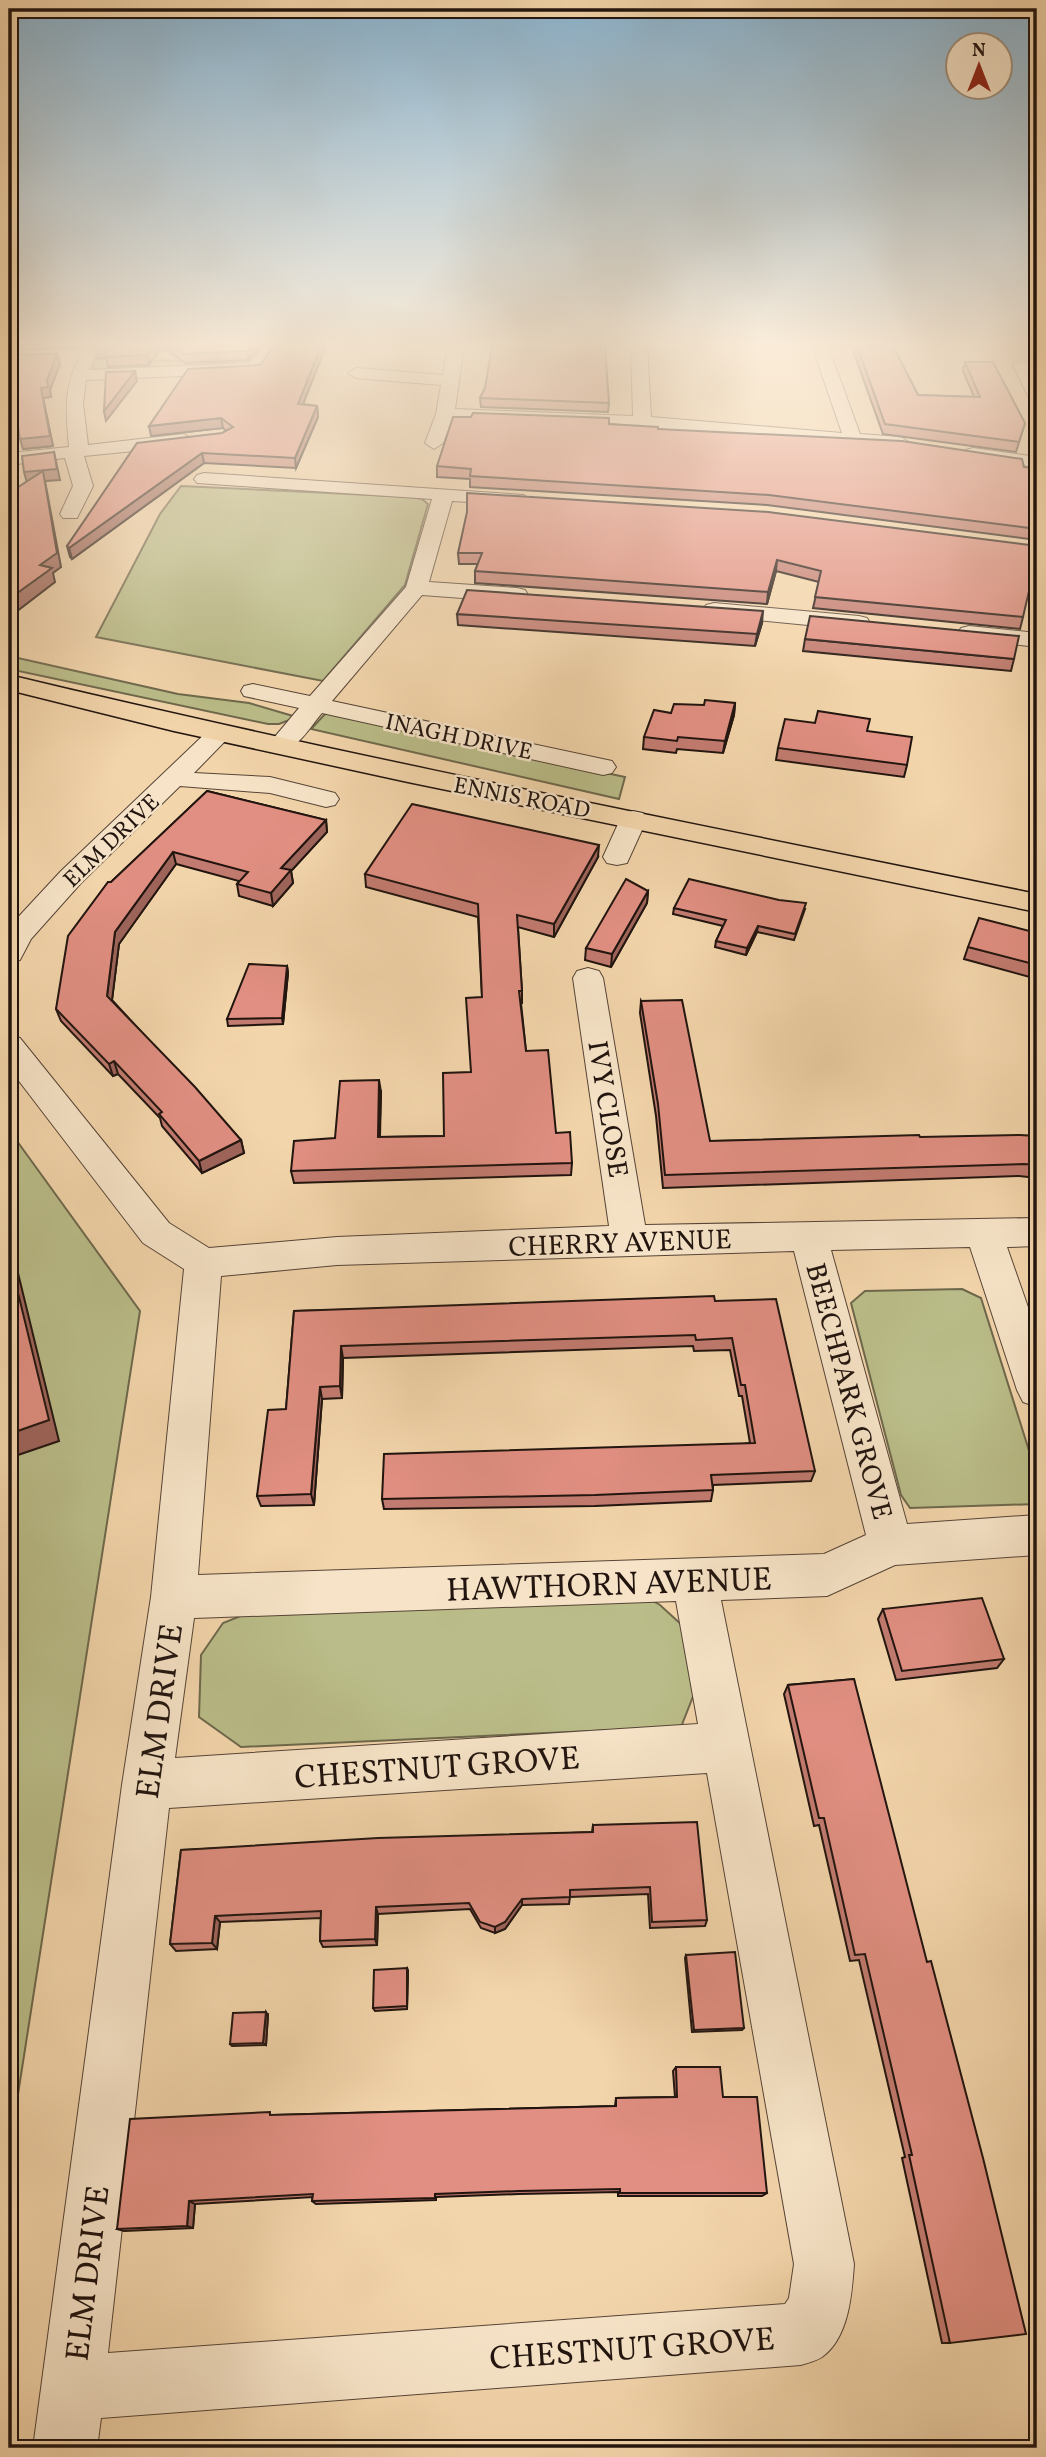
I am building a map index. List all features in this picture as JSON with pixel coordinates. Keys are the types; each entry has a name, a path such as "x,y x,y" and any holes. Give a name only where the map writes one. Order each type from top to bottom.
{"main road":[{"name":"ENNIS ROAD","path":"9,683 220,733 1037,903"}],"street":[{"path":"70,514 83,486 78,461"},
{"path":"204,479 538,500"},
{"path":"281,745 416,588 444,494"},
{"path":"416,588 544,597"},
{"path":"693,608 882,625"},
{"path":"949,631 1037,640"},
{"name":"INAGH DRIVE","path":"253,691 603,767"},
{"name":"ELM DRIVE","path":"9,953 18,935 71,877 220,733"},
{"path":"175,777 194,781 270,785 326,799"},
{"path":"617,857 633,819"},
{"name":"IVY CLOSE","path":"588,978 629,1240"},
{"path":"9,1046 156,1233 203,1263"},
{"name":"CHERRY AVENUE","path":"203,1263 337,1251 629,1240 1037,1232"},
{"path":"984,1234 1037,1390"},
{"name":"BEECHPARK GROVE","path":"809,1237 891,1545"},
{"name":"ELM DRIVE","path":"65,2448 147,1785 174,1597 203,1263"},
{"name":"HAWTHORN AVENUE","path":"174,1597 827,1575 891,1545 1037,1535"},
{"name":"CHESTNUT GROVE","path":"72,2388 801,2334 819,2310 824,2264 695,1580"},
{"name":"CHESTNUT GROVE","path":"147,1785 726,1747"}],"green space":[{"path":"181,486 411,497 422,499 428,504 405,585 323,681 96,637 160,514"},
{"path":"9,656 178,694 249,703 293,716 292,719 279,724 268,724 9,669"},
{"path":"326,713 625,777 619,799 311,729"},
{"path":"9,1130 140,1311 9,2152"},
{"path":"962,1289 981,1298 1037,1476 1037,1504 910,1508 901,1495 851,1303 865,1291"},
{"path":"637,1592 660,1605 683,1626 694,1694 681,1727 241,1747 199,1717 201,1655 223,1623 256,1610"}],"building":[{"path":"23,461 56,461 57,469 24,472"},
{"path":"125,461 191,461 69,548 67,546"},
{"path":"439,461 1022,461 1024,467 1037,468 1037,529 769,495 470,476 471,469 437,466"},
{"path":"43,471 57,553 40,565 52,568 9,599 9,493"},
{"path":"467,493 768,512 1037,546 1037,557 1023,617 815,597 821,571 777,560 768,592 475,571 482,553 458,553 467,512"},
{"path":"467,590 763,611 757,634 457,614"},
{"path":"810,616 1019,636 1014,659 805,639"},
{"path":"705,700 735,703 725,741 678,737 677,741 644,737 654,710 671,713 674,704 704,705"},
{"path":"818,711 870,719 867,731 912,737 907,765 778,748 785,719 815,723"},
{"path":"207,791 326,820 281,868 291,870 271,893 237,884 248,872 173,852 115,932 107,996 195,1087 241,1140 199,1161 159,1114 162,1112 114,1061 109,1064 56,1009 68,936 108,882"},
{"path":"412,804 599,845 554,924 517,915 522,991 519,991 526,1051 548,1050 556,1133 570,1132 572,1163 291,1171 294,1141 335,1138 340,1081 379,1080 378,1137 444,1136 443,1073 471,1072 466,998 482,997 478,904 365,874"},
{"path":"626,879 648,891 612,954 586,948"},
{"path":"689,879 779,900 806,903 795,934 758,926 747,948 716,941 726,920 674,908"},
{"path":"979,918 1037,933 1037,965 968,947"},
{"path":"249,964 287,966 282,1018 227,1019"},
{"path":"682,1000 710,1141 919,1135 1037,1136 1037,1165 665,1175 658,1104 641,1001"},
{"path":"9,1256 49,1420 9,1434"},
{"path":"714,1296 715,1301 776,1299 815,1471 711,1475 713,1490 382,1499 384,1454 755,1443 745,1385 741,1385 732,1338 696,1340 695,1335 341,1346 340,1386 320,1387 311,1494 257,1496 268,1410 286,1409 294,1311"},
{"path":"982,1598 1004,1659 902,1671 883,1609"},
{"path":"854,1679 927,1962 931,1961 983,2158 1026,2334 950,2343 909,2155 912,2155 865,1954 855,1955 824,1818 819,1818 788,1685"},
{"path":"697,1822 707,1920 652,1922 650,1887 570,1890 570,1897 522,1899 505,1922 495,1927 480,1922 469,1903 376,1907 375,1939 320,1941 321,1911 215,1916 212,1943 170,1944 181,1850 378,1838 593,1832 593,1825"},
{"path":"735,1952 744,2028 694,2030 686,1955"},
{"path":"407,1968 407,2006 373,2008 374,1970"},
{"path":"266,2012 263,2043 230,2044 233,2013"},
{"path":"676,2067 720,2067 723,2097 757,2097 767,2193 620,2193 620,2189 435,2194 435,2198 312,2201 313,2194 189,2201 187,2226 117,2229 130,2119 270,2112 270,2115 616,2106 616,2098 677,2097"}]}
